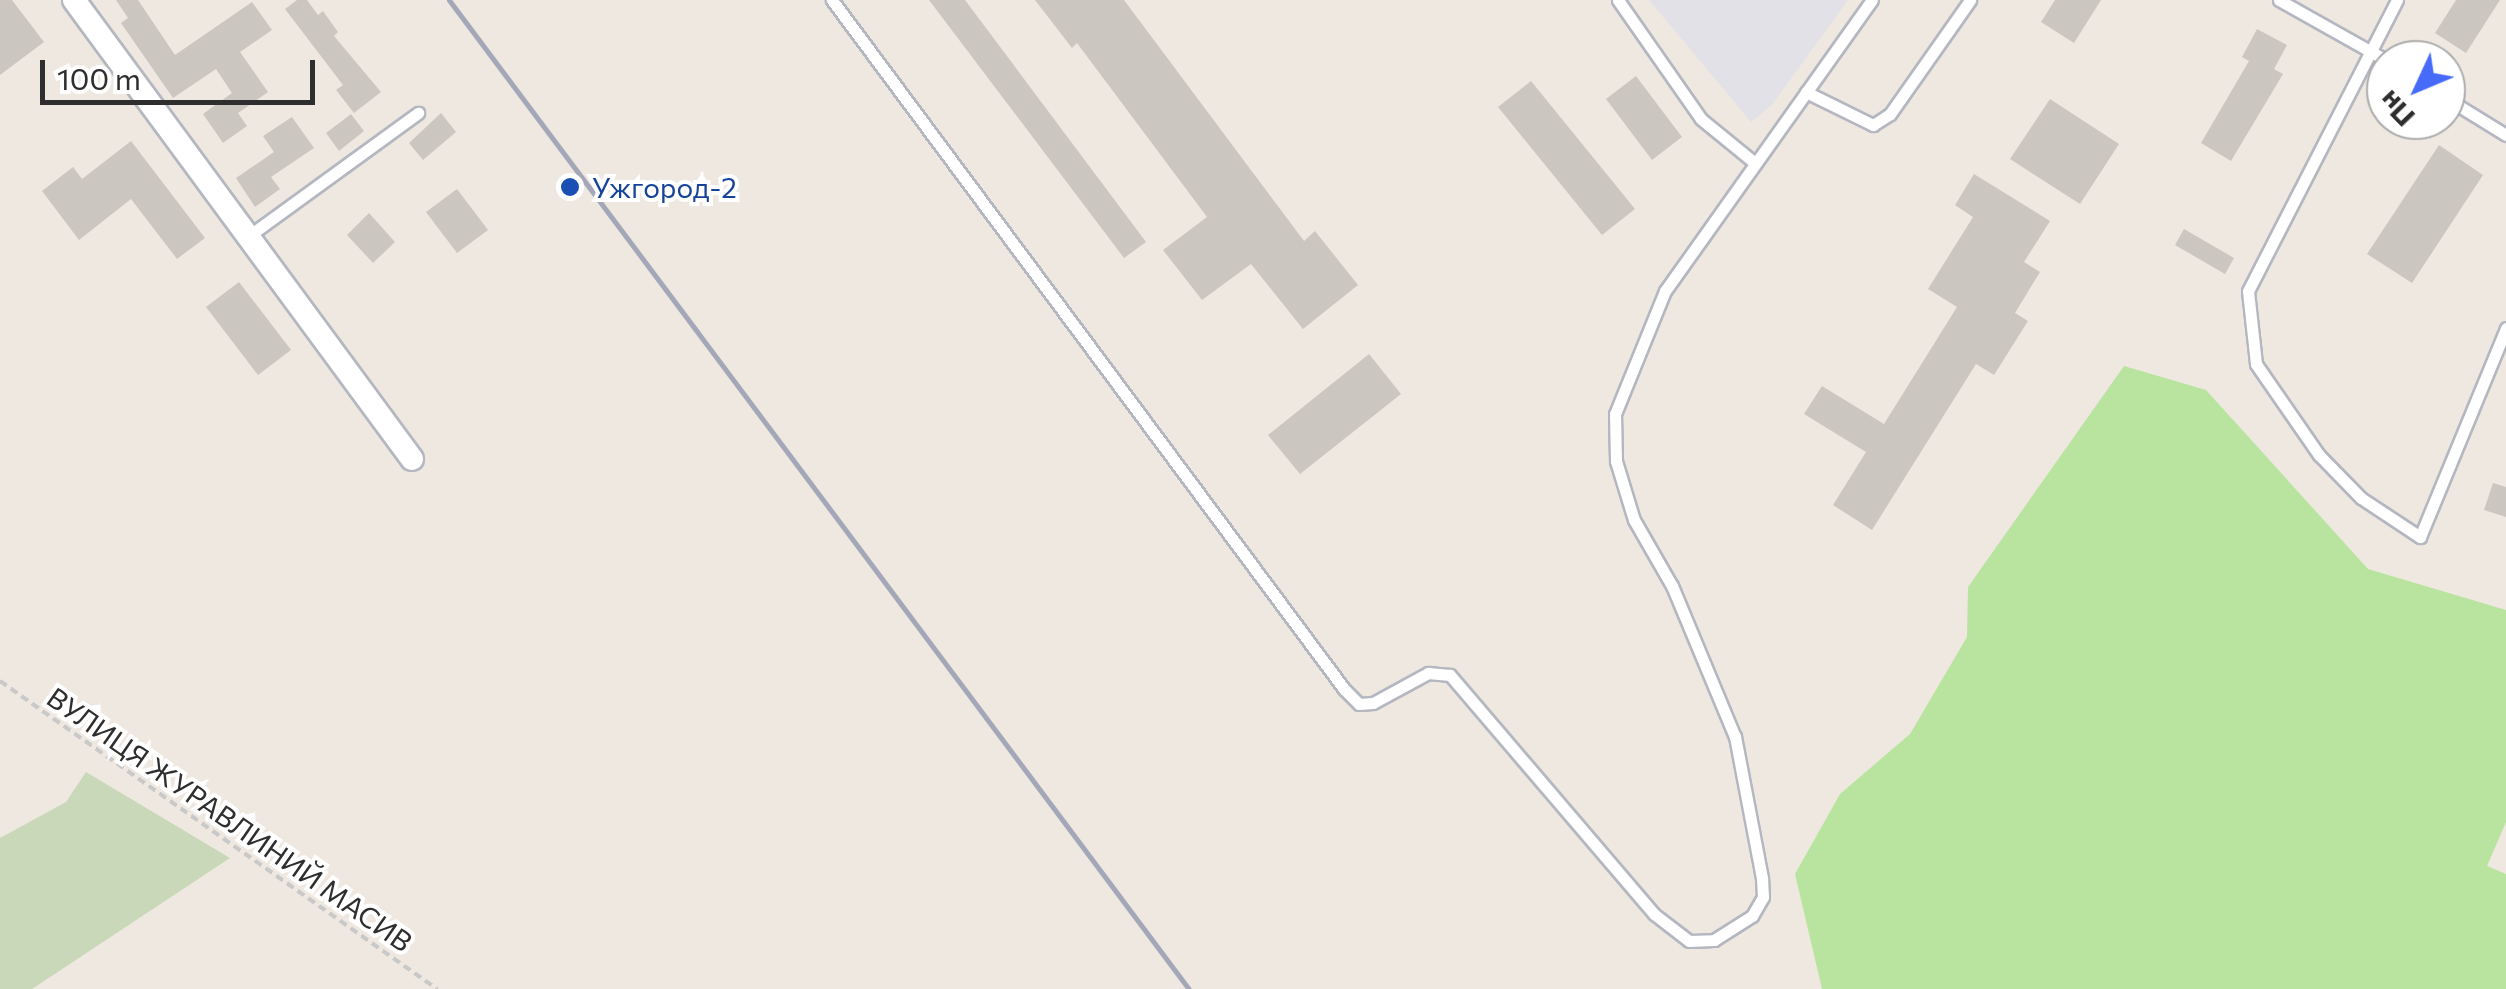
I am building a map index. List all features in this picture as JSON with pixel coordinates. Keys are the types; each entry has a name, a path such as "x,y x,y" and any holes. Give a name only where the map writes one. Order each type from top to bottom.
{"street":[{"path":"74,0 412,460"}],"lane":[{"path":"832,0 1344,688 1359,704 1373,703 1428,673 1450,675 1654,914 1688,941 1714,940 1752,916 1763,898 1762,878 1735,738 1672,586 1634,520 1616,461 1615,414 1665,291 1872,0"},
{"path":"1618,0 1701,120 1755,164"},
{"path":"1806,92 1873,125 1890,114 1970,0"},
{"path":"2279,0 2366,47"},
{"path":"2376,40 2397,0"},
{"path":"2366,60 2248,291 2256,364 2319,455 2360,498 2420,537 2506,328"},
{"path":"2466,111 2506,136"},
{"path":"250,235 418,113"}],"path":[{"name":"ВУЛИЦЯ ЖУРАВЛИНИЙ МАСИВ","path":"0,682 437,989"}],"shaded area":[{"path":"1649,0 1848,0 1772,105 1751,122"}],"green space":[{"path":"2124,366 2206,390 2368,569 2506,610 2506,822 2487,866 2506,874 2506,989 1822,989 1795,874 1840,794 1910,734 1967,637 1968,587"},
{"path":"86,772 230,858 32,989 0,989 0,838 66,802"}],"building":[{"path":"0,0 12,0 44,42 0,75"},
{"path":"116,0 138,0 175,55 252,2 272,30 240,52 268,92 238,113 247,126 223,143 203,114 232,93 216,69 173,98 121,23 128,18"},
{"path":"297,0 307,0 318,15 323,11 338,32 334,36 381,92 354,113 336,90 343,85 285,9"},
{"path":"929,0 965,0 1146,242 1124,258"},
{"path":"1035,0 1124,0 1304,241 1315,231 1358,285 1303,329 1251,264 1202,300 1163,250 1207,217 1077,43 1072,48"},
{"path":"2055,0 2101,0 2074,43 2041,22"},
{"path":"2456,0 2500,0 2466,53 2466,40 2446,40 2435,33"},
{"path":"2257,29 2287,45 2274,69 2283,74 2231,161 2201,143 2249,61 2242,57"},
{"path":"1636,76 1682,137 1652,160 1606,99"},
{"path":"1531,81 1635,209 1602,235 1498,107"},
{"path":"2050,99 2119,144 2080,204 2010,159"},
{"path":"441,113 456,132 423,160 409,143"},
{"path":"351,114 364,131 339,151 326,133"},
{"path":"292,117 314,148 271,177 280,189 255,207 236,178 274,152 263,136"},
{"path":"131,141 205,238 177,259 131,199 79,240 42,191 73,167 82,179"},
{"path":"2439,145 2483,175 2412,283 2367,254"},
{"path":"1974,174 2050,221 2024,262 2040,272 2015,313 2028,321 1994,375 1976,364 1872,530 1833,505 1866,452 1804,414 1822,386 1884,424 1957,307 1928,289 1973,217 1955,205"},
{"path":"457,189 488,230 457,253 426,212"},
{"path":"369,213 395,242 373,263 347,235"},
{"path":"2184,229 2234,258 2225,274 2175,245"},
{"path":"239,282 291,350 258,375 206,307"},
{"path":"1369,354 1401,394 1300,474 1268,435"},
{"path":"2493,483 2506,487 2506,517 2484,510"}],"railway":[{"path":"449,0 1189,989"}],"place":[{"name":"Ужгород-2","path":"570,187"}]}
